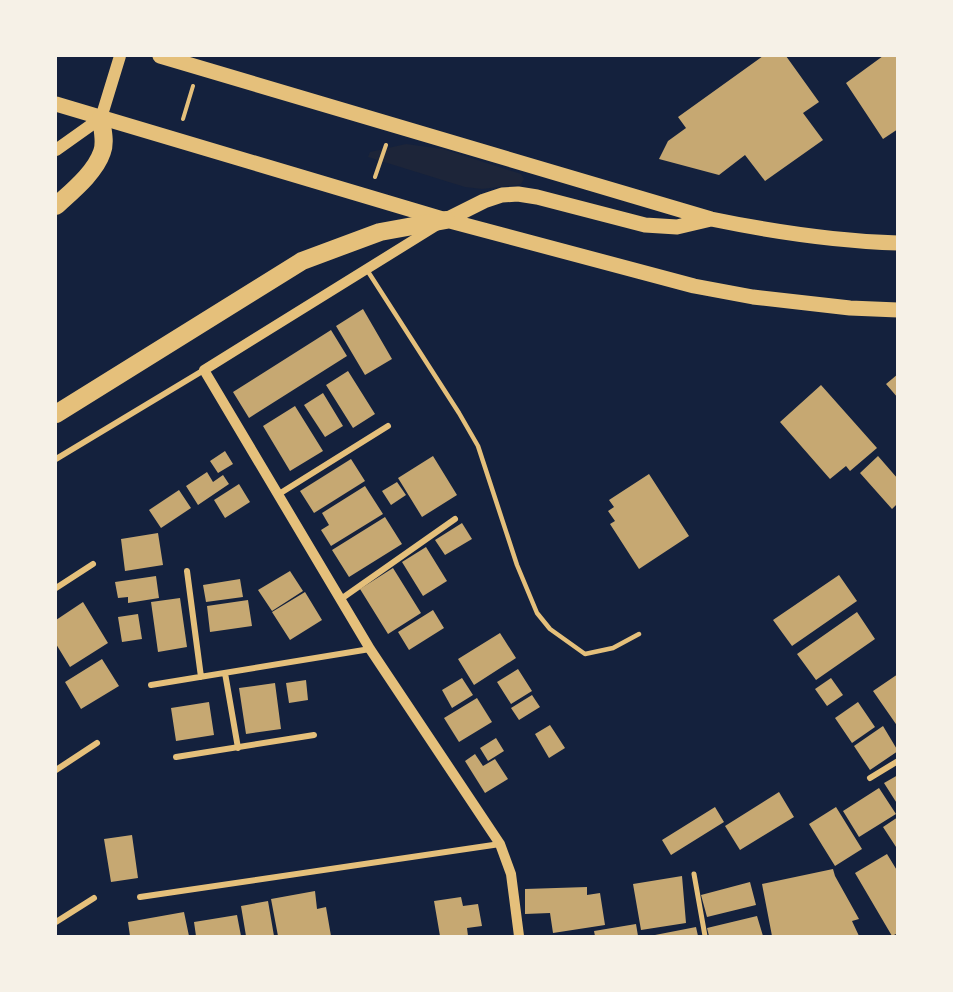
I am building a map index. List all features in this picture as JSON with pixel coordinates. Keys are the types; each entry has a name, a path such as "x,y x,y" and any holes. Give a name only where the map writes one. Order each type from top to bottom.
{"highway":[{"path":"56,206 89,172 103,151 100,118"},
{"path":"56,414 302,261 380,232 446,220"}],"main road":[{"path":"56,150 100,118 120,56"},
{"path":"160,56 711,219 785,234 860,242 897,243"},
{"path":"56,104 368,198 694,286 764,298 850,308 897,310"},
{"path":"446,220 484,201 502,195 518,194 645,225 676,227 711,219"}],"street":[{"path":"56,459 446,220"},
{"path":"204,370 370,649 500,844 511,874 519,936"},
{"path":"279,494 388,426"},
{"path":"341,599 455,519"},
{"path":"56,588 93,564"},
{"path":"187,571 201,677"},
{"path":"151,685 370,649"},
{"path":"225,673 238,748"},
{"path":"176,756 314,735"},
{"path":"56,770 97,743"},
{"path":"870,778 897,761"},
{"path":"140,897 500,844"},
{"path":"694,874 705,936"},
{"path":"56,922 94,898"}],"lane":[{"path":"367,269 478,446 524,583 537,613 550,629 585,654 613,648 639,634"}],"path":[{"path":"177,140 198,67"},
{"path":"368,198 393,125"}],"shaded area":[{"path":"406,144 443,149 521,174 524,179 521,184 517,185 482,189 465,187 368,157 370,152"}],"building":[{"path":"763,56 786,56 819,102 803,113 823,140 765,181 745,155 719,175 659,159 668,141 686,128 678,117"},
{"path":"883,56 898,56 898,129 883,139 846,83"},
{"path":"363,309 392,359 365,375 336,326"},
{"path":"331,330 347,356 249,418 233,392"},
{"path":"348,371 375,414 353,428 326,385"},
{"path":"898,374 898,398 886,384"},
{"path":"821,385 877,448 850,471 846,466 830,479 780,422"},
{"path":"323,393 343,426 325,437 304,405"},
{"path":"295,406 323,451 290,471 263,426"},
{"path":"225,451 233,464 218,473 210,461"},
{"path":"433,456 457,495 422,517 398,478"},
{"path":"878,456 898,479 898,503 892,509 860,473"},
{"path":"351,459 365,481 314,513 300,491"},
{"path":"207,472 213,482 223,475 229,484 198,505 186,486"},
{"path":"649,474 689,536 639,569 610,524 615,521 608,511 614,507 609,500"},
{"path":"397,482 406,495 391,505 382,491"},
{"path":"239,484 250,502 225,518 214,500"},
{"path":"365,486 383,514 331,546 321,530 329,525 322,513"},
{"path":"179,490 191,508 161,528 149,510"},
{"path":"385,517 402,544 349,577 332,550"},
{"path":"462,523 472,539 445,555 435,540"},
{"path":"158,533 163,565 125,571 121,539"},
{"path":"426,547 447,581 423,596 402,562"},
{"path":"393,568 421,613 388,634 360,589"},
{"path":"290,571 303,591 272,611 258,590"},
{"path":"839,575 857,601 792,646 773,620"},
{"path":"156,576 159,598 128,603 128,597 118,598 115,582"},
{"path":"240,579 243,597 206,602 203,585"},
{"path":"305,592 322,620 290,640 272,612"},
{"path":"180,598 187,647 158,652 151,602"},
{"path":"248,600 252,626 210,632 207,606"},
{"path":"83,602 108,643 70,667 56,644 56,620"},
{"path":"433,610 444,628 409,650 398,632"},
{"path":"857,612 875,639 816,680 797,654"},
{"path":"138,614 142,639 122,642 118,617"},
{"path":"500,633 516,658 474,685 458,659"},
{"path":"102,659 119,686 81,709 65,682"},
{"path":"518,669 532,691 511,704 497,682"},
{"path":"898,674 898,727 873,691"},
{"path":"462,678 473,695 452,708 442,690"},
{"path":"831,678 843,695 827,706 815,689"},
{"path":"306,680 308,700 289,703 286,683"},
{"path":"275,683 281,729 246,734 239,688"},
{"path":"532,695 540,707 519,720 511,708"},
{"path":"477,698 492,722 459,742 444,718"},
{"path":"209,702 214,735 176,741 171,708"},
{"path":"858,702 875,727 852,743 835,718"},
{"path":"550,725 565,748 549,758 535,734"},
{"path":"883,726 898,751 870,770 854,746"},
{"path":"496,738 504,751 488,761 480,748"},
{"path":"475,754 483,766 495,759 508,779 485,793 465,761"},
{"path":"898,775 898,805 884,783"},
{"path":"879,788 896,814 859,837 843,811"},
{"path":"779,792 794,817 740,850 725,826"},
{"path":"715,807 724,822 671,855 662,840"},
{"path":"836,807 862,849 835,866 809,824"},
{"path":"898,817 898,850 883,827"},
{"path":"132,835 138,878 111,882 104,839"},
{"path":"887,854 898,872 898,933 892,936 855,873"},
{"path":"833,869 859,919 852,921 859,936 772,936 762,884"},
{"path":"682,876 686,923 641,930 633,884"},
{"path":"750,882 756,905 707,917 701,895"},
{"path":"587,887 587,895 600,893 605,925 553,933 550,913 525,914 525,889"},
{"path":"315,891 317,909 326,907 331,936 278,936 271,899"},
{"path":"461,897 463,906 478,904 482,926 467,928 468,936 440,936 434,901"},
{"path":"268,901 274,936 246,936 241,906"},
{"path":"184,912 189,936 130,936 128,922"},
{"path":"237,915 241,936 196,936 194,922"},
{"path":"757,916 763,936 709,936 707,928"},
{"path":"636,924 638,936 595,936 594,931"},
{"path":"696,927 698,936 655,936 655,935"}]}
